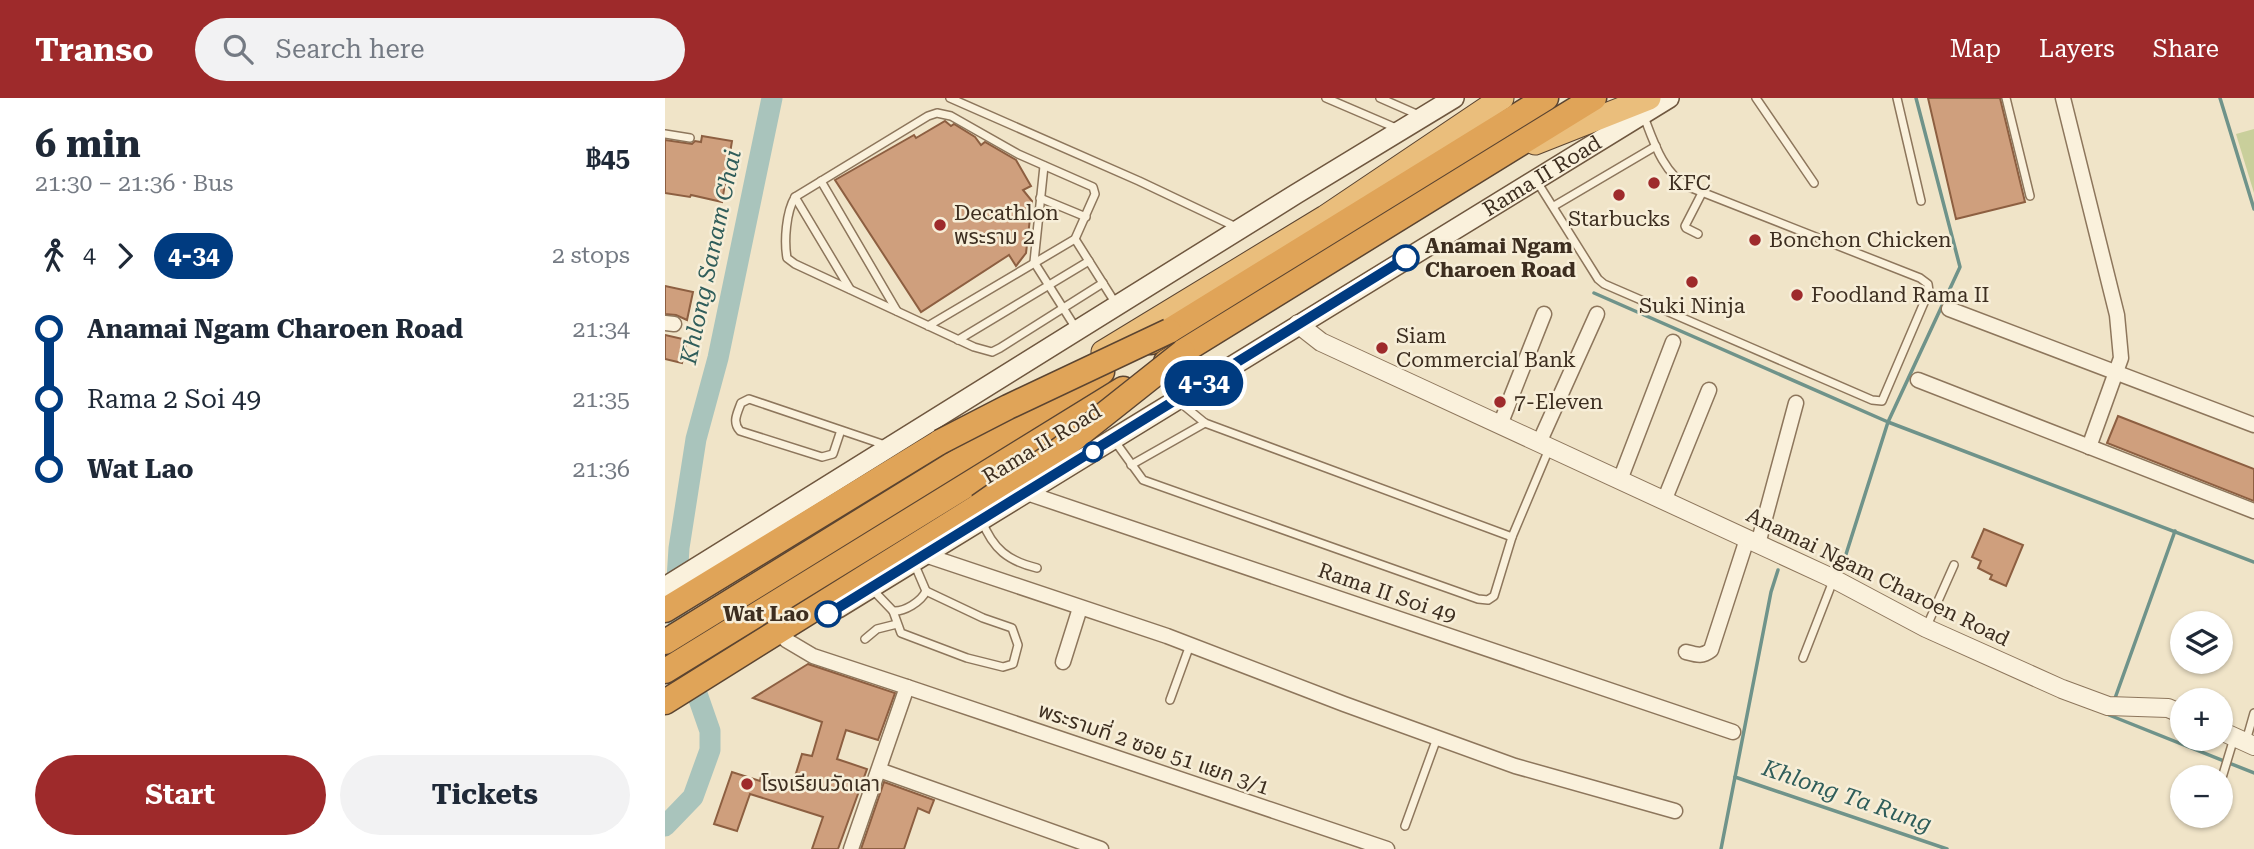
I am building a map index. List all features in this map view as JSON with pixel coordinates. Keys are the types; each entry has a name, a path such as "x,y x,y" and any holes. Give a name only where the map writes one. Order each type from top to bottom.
{"highway":[{"path":"665,642 1546,98"},
{"path":"665,671 1595,98"},
{"name":"Rama II Road","path":"665,679 1439,197 1535,143 1595,98"},
{"path":"665,621 1325,217 1498,99"},
{"path":"1535,143 1646,106"},
{"path":"665,610 940,442 1169,331"},
{"path":"670,707 1003,491 1183,352"}],"main road":[{"path":"665,587 1454,98"},
{"name":"Rama II Road","path":"670,707 726,677 1027,493 1536,179 1646,106 1669,98"}],"street":[{"path":"2063,98 2117,315 2121,358 2089,447"},
{"path":"1949,309 2254,425"},
{"path":"1500,425 1544,314"},
{"path":"1544,446 1597,314"},
{"name":"Anamai Ngam Charoen Road","path":"1298,324 1321,342 1834,579 1926,628 2063,690 2108,706 2170,709"},
{"path":"1620,480 1673,342"},
{"path":"1918,380 2254,511"},
{"path":"1664,500 1709,390"},
{"path":"1686,652 1698,655 1711,650 1752,541 1796,403"},
{"name":"Rama II Soi 49","path":"1027,493 1733,732"},
{"path":"919,559 1190,645 1515,766 1675,811"},
{"path":"1063,662 1080,608"},
{"name":"พระรามที่ 2 ซอย 51 แยก 3/1","path":"786,640 813,656 1387,849"},
{"path":"851,849 907,687"},
{"path":"879,771 1101,849"}],"lane":[{"path":"950,98 1139,181 1239,229"},
{"path":"1326,98 1401,129"},
{"path":"1380,98 1398,102 1422,116"},
{"path":"1756,98 1814,183"},
{"path":"1896,98 1921,201"},
{"path":"2006,98 2030,196"},
{"path":"1536,179 1598,279 1607,287 1872,400 1882,401 1929,291 1928,284 1920,278 1677,181 1656,146 1646,106"},
{"path":"927,326 1075,239 1095,194 1093,187 1018,154 951,116 936,113 795,197 787,229 787,258 927,326 992,352 1103,283"},
{"path":"665,134 691,138"},
{"path":"1554,206 1656,146"},
{"path":"1044,166 1034,262 1077,330"},
{"path":"821,181 897,312"},
{"path":"1698,234 1685,226 1703,191"},
{"path":"795,197 850,290"},
{"path":"1041,198 1086,217"},
{"path":"1075,239 1117,305"},
{"path":"958,340 1089,261"},
{"path":"841,430 833,454 822,457 740,432 735,419 741,403 749,399 893,446"},
{"path":"1177,400 1205,423 1512,537"},
{"path":"1131,465 1205,423"},
{"path":"1114,439 1143,480 1478,599 1488,600 1494,596 1544,446"},
{"path":"982,520 988,537 999,549 1020,564 1037,568"},
{"path":"893,611 901,612 924,596 926,591 919,559"},
{"path":"1926,628 1954,565"},
{"path":"1803,658 1834,579"},
{"path":"871,588 893,611 901,633 1003,667 1013,664 1018,645 1012,628 983,618 926,591"},
{"path":"865,639 877,629 897,624"},
{"path":"1170,700 1190,645"},
{"path":"2228,765 2254,713"},
{"path":"1405,826 1437,737"}],"green space":[{"path":"2254,129 2254,193 2236,134"}],"building":[{"path":"1928,98 2000,98 2025,202 1956,219"},
{"path":"945,121 975,137 981,145 985,142 1016,160 1031,186 1023,190 1032,201 1026,253 1016,266 1009,255 921,312 835,180 914,135 916,138"},
{"path":"702,136 732,141 722,202 665,193 665,140 692,144 695,141 701,142"},
{"path":"665,286 693,292 687,320 665,314"},
{"path":"665,335 687,340 682,363 665,359"},
{"path":"2118,416 2254,469 2254,501 2107,443"},
{"path":"1984,529 2023,545 2006,586 1990,579 1992,575 1978,568 1981,561 1972,557"},
{"path":"808,664 895,693 878,740 846,730 837,759 867,769 838,849 812,849 823,817 750,794 737,831 714,824 732,772 760,781 761,776 792,786 802,754 812,756 822,722 753,698"},
{"path":"884,782 934,800 929,813 918,808 904,849 861,849"}],"waterway":[{"name":"Khlong Sanam Chai","path":"665,826 693,797 710,750 710,731 680,645 676,595 679,548 696,439 718,358 772,98"},
{"path":"1841,570 1888,422 1960,267 1916,98"},
{"path":"2220,98 2254,209"},
{"path":"1594,293 1888,422 2254,562"},
{"path":"2114,701 2175,531"},
{"path":"1721,849 1771,592 1778,570"},
{"path":"2111,711 2109,715 2254,773"},
{"name":"Khlong Ta Rung","path":"1735,777 1947,849"}],"bus line":[{"name":"4-34","path":"828,614 1406,258"}],"place":[{"name":"KFC","path":"1654,183"},
{"name":"Starbucks","path":"1619,195"},
{"name":"Decathlon พระราม 2","path":"940,225"},
{"name":"Bonchon Chicken","path":"1755,240"},
{"name":"Anamai Ngam Charoen Road","path":"1406,258"},
{"name":"Suki Ninja","path":"1692,282"},
{"name":"Foodland Rama II","path":"1797,295"},
{"name":"Siam Commercial Bank","path":"1382,348"},
{"name":"7-Eleven","path":"1500,402"},
{"name":"Wat Lao","path":"828,614"},
{"name":"โรงเรียนวัดเลา","path":"747,784"}]}
